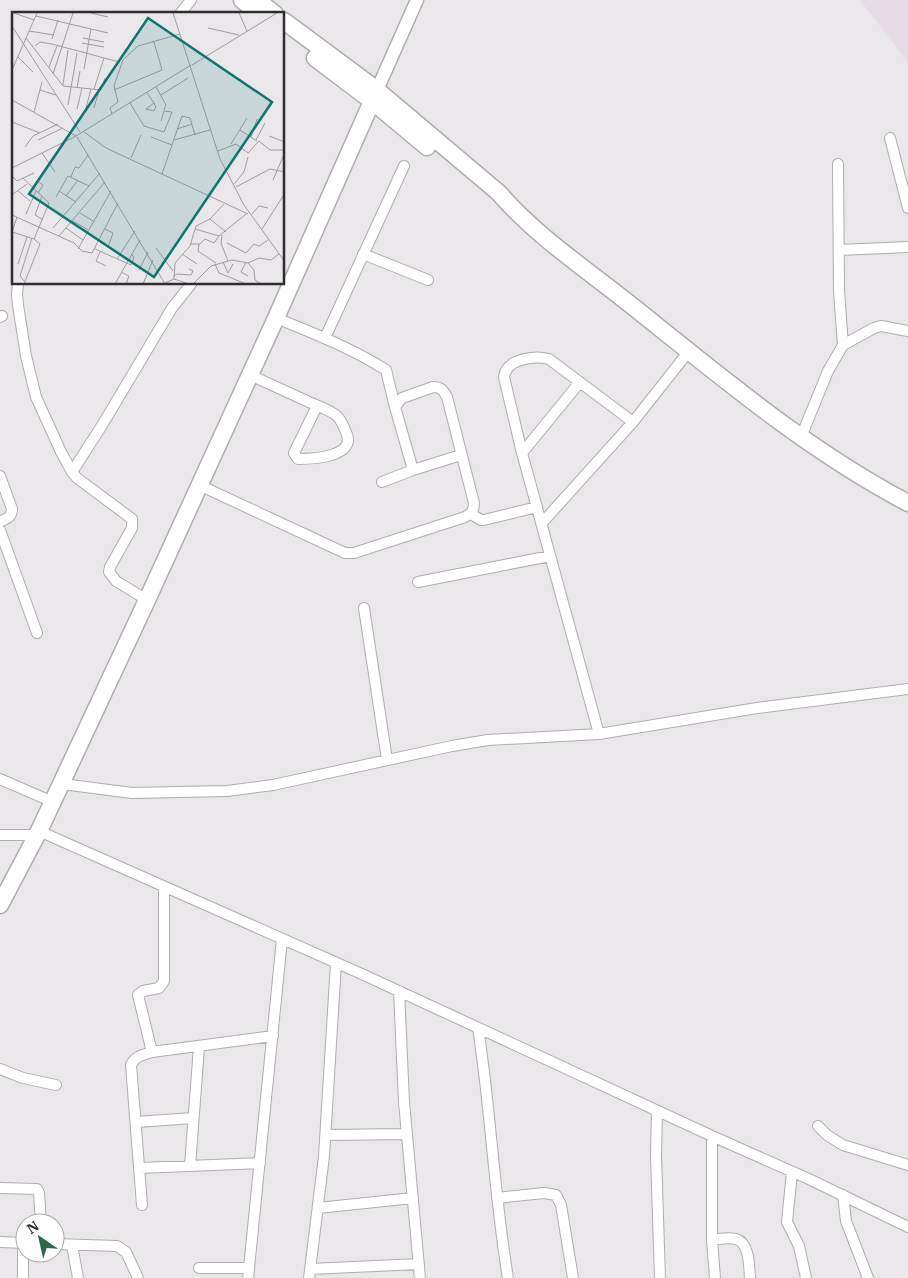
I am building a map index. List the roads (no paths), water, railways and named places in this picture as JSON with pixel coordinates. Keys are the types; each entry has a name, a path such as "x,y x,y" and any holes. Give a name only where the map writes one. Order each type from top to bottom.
{"highway":[{"path":"242,0 256,12"},
{"path":"257,0 272,12"},
{"path":"285,22 374,95 492,200 514,210 560,249 765,411 836,461 908,503"},
{"path":"285,35 374,95"},
{"path":"0,906 62,784 147,600 276,318 374,95"}],"street":[{"path":"182,12 191,0"},
{"path":"374,95 417,0"},
{"path":"890,138 908,208"},
{"path":"838,164 839,292 843,345"},
{"path":"325,338 404,166"},
{"path":"839,250 908,247"},
{"path":"363,254 428,280"},
{"path":"18,285 18,305 26,356 36,397 72,472 132,519 132,528 109,572 116,581 147,600"},
{"path":"72,472 172,308 190,285"},
{"path":"276,318 368,358 386,370 413,470"},
{"path":"801,437 828,371 843,345 881,326 908,331"},
{"path":"542,523 633,422 689,351"},
{"path":"600,734 522,453 504,377 508,368 516,362 542,357 549,359 633,422"},
{"path":"250,375 317,406 336,415 340,420 348,436 346,446 337,454 298,459 294,453 317,406"},
{"path":"522,453 580,382"},
{"path":"199,485 345,553 354,553 471,514 474,510 474,503 447,397 442,388 433,387 402,398 395,407"},
{"path":"382,482 461,455"},
{"path":"0,476 12,513 11,516 0,522"},
{"path":"471,514 484,520 538,508"},
{"path":"0,530 37,633"},
{"path":"418,582 550,556"},
{"path":"364,608 387,760"},
{"path":"62,784 132,792 227,791 273,785 452,746 488,740 600,734 757,708 908,689"},
{"path":"0,779 53,802"},
{"path":"0,835 38,833 164,887 399,991 843,1195 908,1227"},
{"path":"152,1052 138,995 142,991 159,988 164,981 164,887"},
{"path":"199,1268 248,1273 282,939"},
{"path":"336,963 326,1135 309,1274 359,1267 419,1264"},
{"path":"399,991 407,1134 420,1278"},
{"path":"478,1028 500,1230 508,1278"},
{"path":"142,1205 132,1065 136,1058 152,1052 273,1036"},
{"path":"190,1166 199,1047"},
{"path":"0,1069 23,1078 56,1085"},
{"path":"657,1111 656,1155 660,1278"},
{"path":"136,1122 193,1118"},
{"path":"818,1126 827,1136 843,1145 908,1165"},
{"path":"326,1135 407,1134"},
{"path":"712,1136 712,1240 715,1278"},
{"path":"139,1168 260,1163"},
{"path":"792,1172 787,1222 799,1246 806,1278"},
{"path":"0,1188 37,1190 39,1193 40,1213"},
{"path":"497,1198 544,1193 556,1194 561,1205 573,1278"},
{"path":"843,1195 846,1221 868,1278"},
{"path":"318,1208 413,1198"},
{"path":"712,1240 734,1239 742,1243 747,1254 750,1278"},
{"path":"0,1242 15,1243"},
{"path":"65,1245 111,1245 122,1248 130,1258 138,1278"},
{"path":"72,1245 78,1278"},
{"path":"23,1263 23,1278"},
{"path":"359,1267 359,1278"}]}
